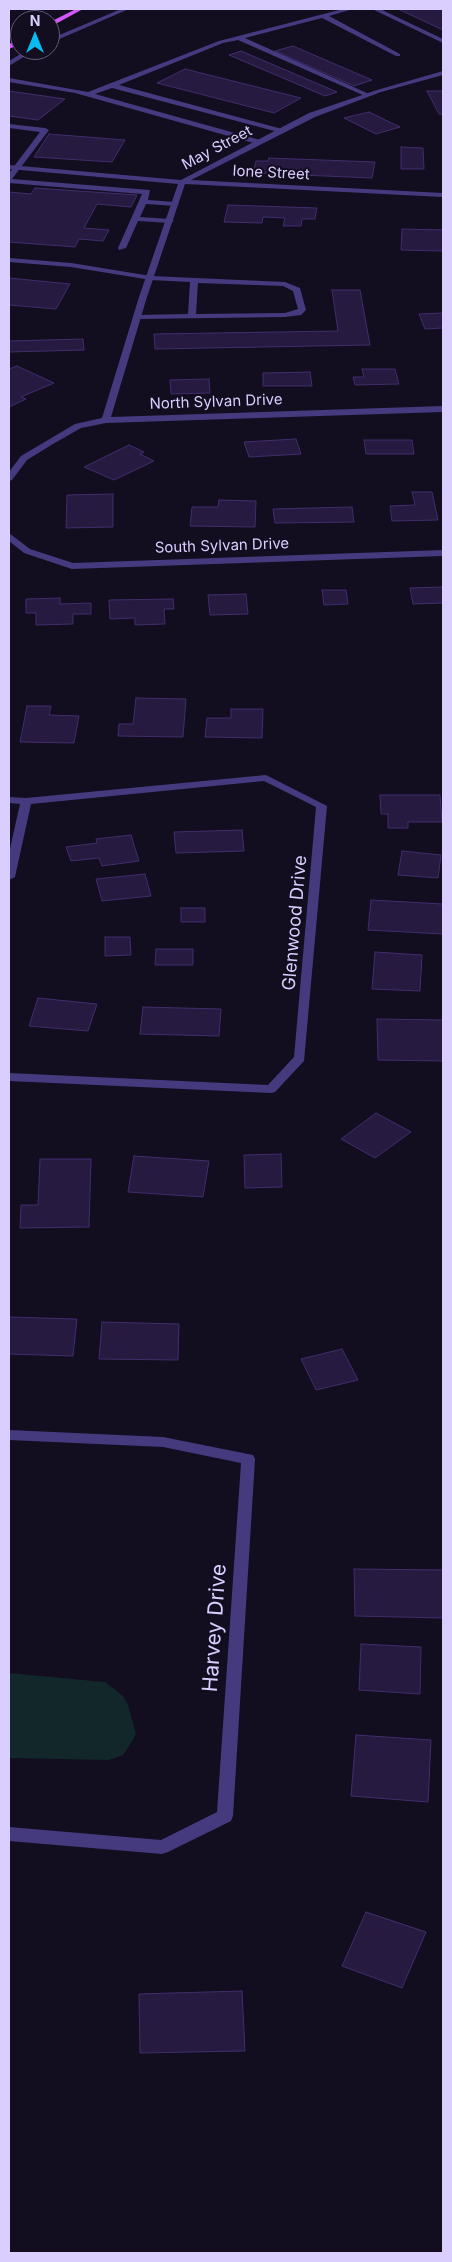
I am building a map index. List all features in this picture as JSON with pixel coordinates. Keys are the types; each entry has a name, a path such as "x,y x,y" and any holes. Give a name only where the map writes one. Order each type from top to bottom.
{"main road":[{"path":"60,20 80,9"}],"street":[{"path":"60,36 126,9"},
{"path":"90,94 180,56 238,36 350,9"},
{"path":"375,9 443,41"},
{"path":"323,16 398,55"},
{"path":"60,32 66,33"},
{"path":"238,36 366,95"},
{"name":"May Street","path":"106,420 137,316 182,182 312,115 366,95 443,73"},
{"path":"9,80 90,94 257,142"},
{"path":"111,85 279,131"},
{"path":"9,126 45,130 12,167 9,179 147,192 122,248"},
{"name":"Ione Street","path":"12,167 182,182 443,194"},
{"path":"143,202 175,204"},
{"path":"135,219 170,221"},
{"path":"9,260 72,266 151,278 285,284 298,290 302,310 298,313 285,315 137,316"},
{"path":"192,316 194,280"},
{"name":"North Sylvan Drive","path":"9,478 24,458 50,442 78,426 106,420 443,409"},
{"name":"South Sylvan Drive","path":"9,536 27,550 72,566 443,553"},
{"name":"Glenwood Drive","path":"9,800 26,801 266,778 322,806 300,1058 271,1089 9,1077"},
{"path":"9,877 26,801"},
{"name":"Harvey Drive","path":"9,1434 163,1442 248,1459 225,1816 162,1847 9,1834"}],"green space":[{"path":"9,1673 105,1682 123,1696 128,1705 136,1734 123,1755 109,1760 9,1758"}],"building":[{"path":"398,9 443,9 443,30"},
{"path":"293,46 372,80 354,86 275,51"},
{"path":"241,51 337,92 325,96 229,55"},
{"path":"185,69 301,98 274,113 157,83"},
{"path":"9,91 65,99 38,120 9,116"},
{"path":"427,91 443,91 443,114 439,114"},
{"path":"369,112 400,127 376,134 344,118"},
{"path":"49,134 125,140 112,162 34,157"},
{"path":"401,147 423,148 424,169 401,169"},
{"path":"269,158 375,162 372,178 253,173 256,161 268,161"},
{"path":"35,188 137,195 131,207 97,204 84,228 109,230 103,241 79,239 75,247 9,242 9,192 31,194"},
{"path":"228,205 317,208 315,219 302,219 301,226 283,226 285,218 263,217 262,223 224,222"},
{"path":"402,229 443,230 443,251 401,250"},
{"path":"9,278 70,284 56,309 9,305"},
{"path":"332,290 360,290 370,345 155,349 154,334 338,331"},
{"path":"443,313 443,328 425,329 419,314"},
{"path":"83,339 84,350 9,352 9,341"},
{"path":"17,366 54,383 21,397 26,399 9,407 9,369"},
{"path":"362,369 395,369 399,384 355,385 353,377 364,377"},
{"path":"310,372 312,386 263,386 263,373"},
{"path":"209,379 210,393 171,394 170,380"},
{"path":"296,439 301,454 249,457 244,442"},
{"path":"364,440 412,440 414,454 366,454"},
{"path":"129,445 144,452 140,454 154,461 114,480 84,467"},
{"path":"412,492 432,492 438,520 392,521 390,506 415,505"},
{"path":"113,494 113,527 66,528 67,495"},
{"path":"219,500 256,501 255,527 190,526 192,507 218,507"},
{"path":"352,507 354,522 275,523 273,509"},
{"path":"443,587 443,603 413,604 410,588"},
{"path":"322,590 346,590 348,604 324,605"},
{"path":"246,594 248,614 210,615 208,595"},
{"path":"60,598 60,604 91,603 91,614 73,614 73,624 36,625 36,613 26,613 26,599"},
{"path":"173,599 174,609 164,609 165,624 135,625 135,618 110,619 109,600"},
{"path":"136,698 186,699 183,737 118,736 119,724 133,724"},
{"path":"27,706 51,706 49,715 79,716 74,743 20,742"},
{"path":"231,709 263,709 262,738 205,737 207,718 231,718"},
{"path":"380,795 440,795 442,822 408,822 408,828 388,828 388,814 381,814"},
{"path":"242,830 244,851 176,853 174,832"},
{"path":"131,835 139,861 102,866 99,858 71,861 66,847 97,843 96,839"},
{"path":"402,851 441,855 438,878 398,875"},
{"path":"145,874 151,896 102,901 96,879"},
{"path":"371,900 443,904 443,934 368,930"},
{"path":"181,908 205,908 205,922 181,922"},
{"path":"105,937 130,937 131,955 105,956"},
{"path":"156,949 193,949 193,965 155,965"},
{"path":"375,952 422,955 420,991 372,989"},
{"path":"38,998 97,1004 88,1031 29,1026"},
{"path":"143,1007 221,1009 219,1036 140,1034"},
{"path":"377,1019 443,1020 443,1061 378,1060"},
{"path":"376,1113 411,1132 375,1158 341,1139"},
{"path":"281,1154 282,1187 245,1188 244,1155"},
{"path":"134,1156 209,1161 203,1197 128,1192"},
{"path":"40,1159 91,1159 89,1227 20,1228 21,1205 38,1205"},
{"path":"9,1317 77,1319 73,1356 9,1354"},
{"path":"102,1322 179,1324 178,1360 99,1359"},
{"path":"342,1349 358,1380 316,1390 301,1359"},
{"path":"354,1569 443,1570 443,1618 355,1616"},
{"path":"361,1644 421,1647 420,1694 359,1690"},
{"path":"356,1735 431,1740 428,1802 351,1796"},
{"path":"366,1912 426,1932 402,1988 342,1966"},
{"path":"242,1991 245,2051 140,2053 139,1994"}]}
